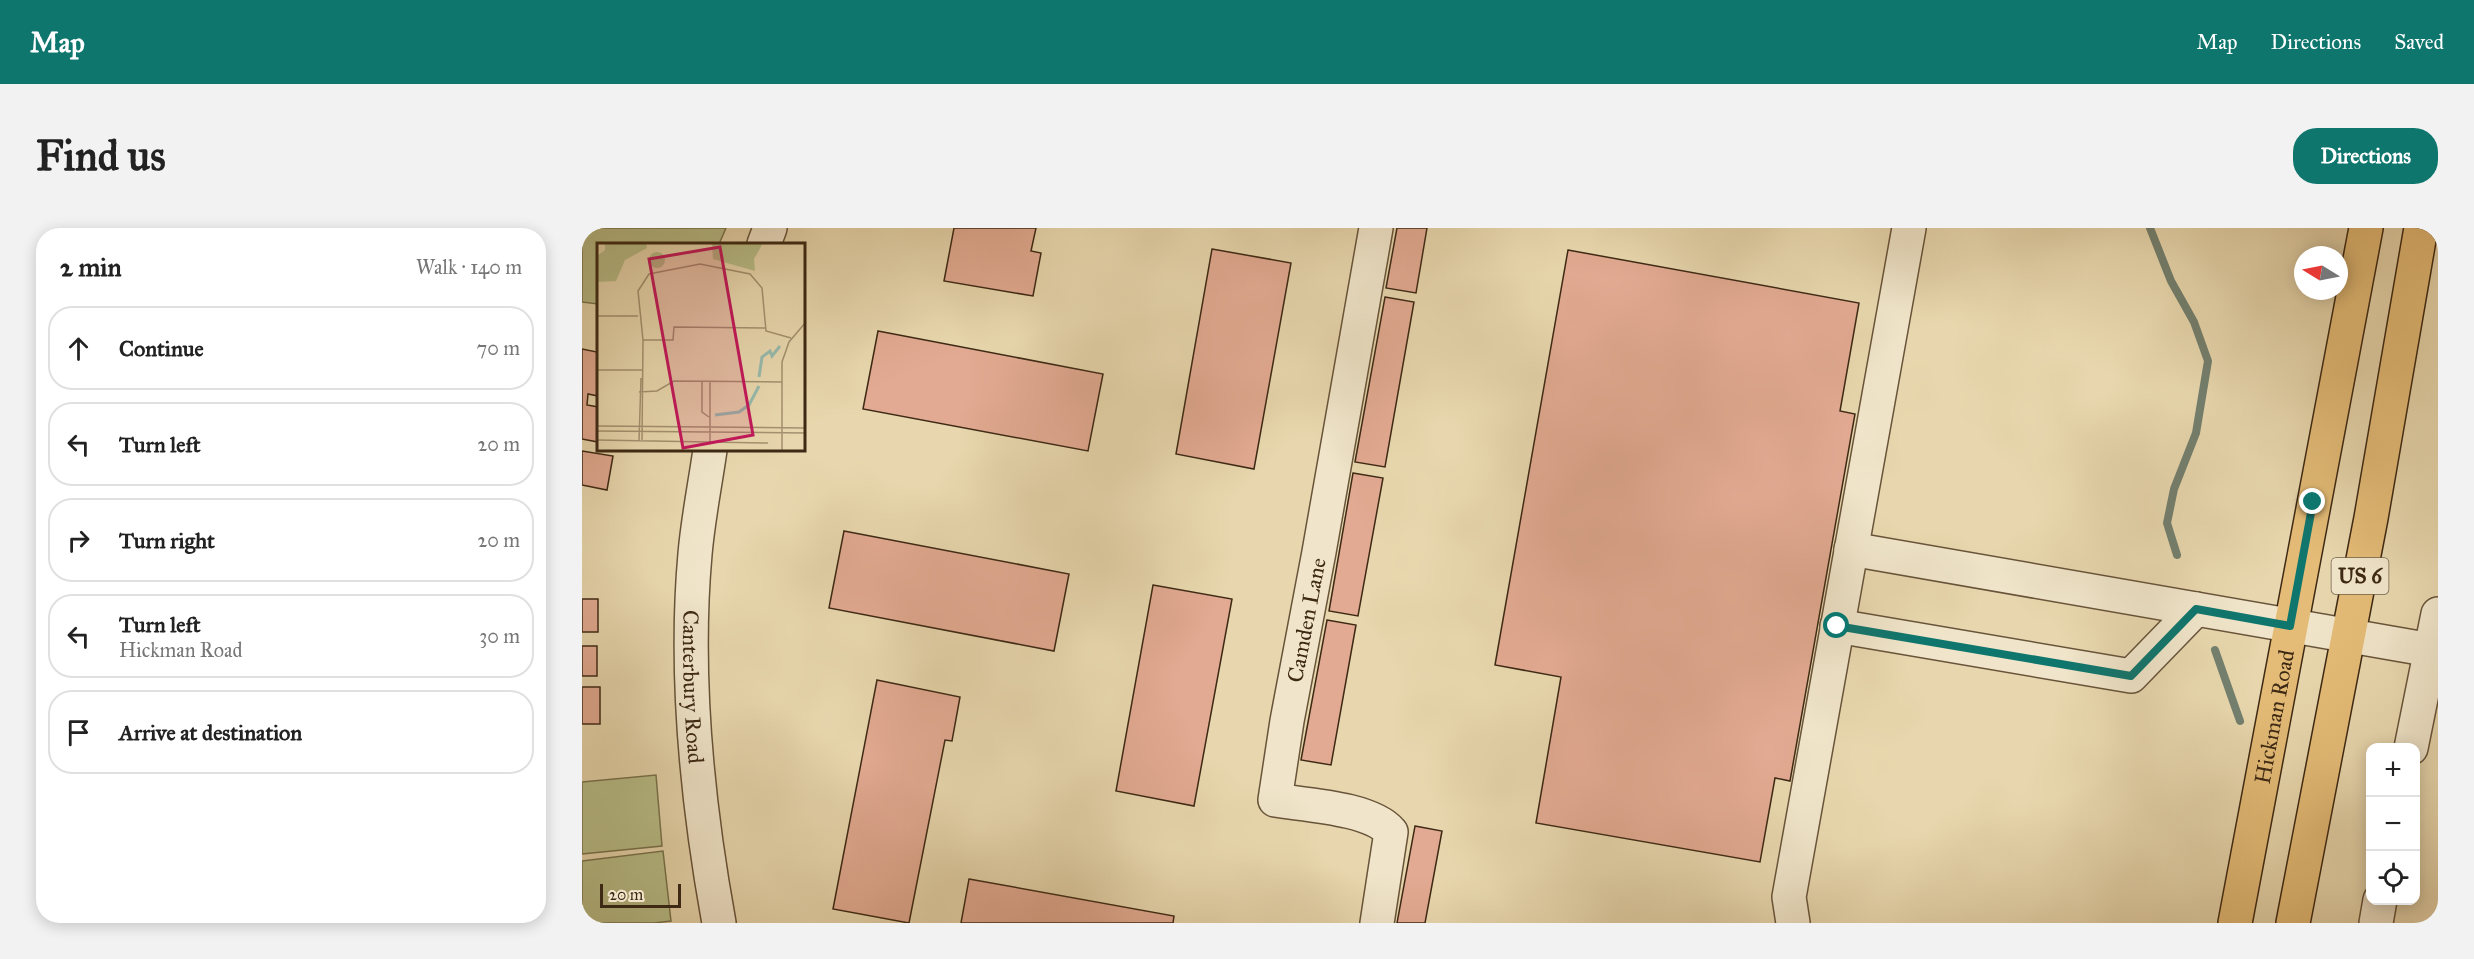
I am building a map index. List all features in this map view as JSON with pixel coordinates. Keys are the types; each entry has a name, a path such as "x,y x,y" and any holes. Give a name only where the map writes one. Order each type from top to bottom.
{"main road":[{"name":"Hickman Road","path":"2235,923 2366,228"},
{"name":"US 6","path":"2293,923 2349,636 2421,228"}],"lane":[{"path":"764,243 770,228"},
{"name":"Camden Lane","path":"1377,228 1287,721 1275,800 1351,811 1383,822 1391,832 1377,923"},
{"path":"1794,923 1789,897 1909,228"},
{"name":"Canterbury Road","path":"710,452 695,555 691,689 703,826 719,923"},
{"path":"1851,549 2430,650"},
{"path":"1837,626 2131,676 2196,609"},
{"path":"2412,743 2438,614"},
{"path":"2376,923 2379,905"}],"green space":[{"path":"582,228 726,228 719,243 597,243 597,304 582,302"},
{"path":"656,775 662,846 582,854 582,782"},
{"path":"663,851 671,921 582,923 582,861"}],"building":[{"path":"954,228 1036,228 1031,251 1041,253 1033,296 944,281"},
{"path":"1397,228 1427,228 1416,293 1386,288"},
{"path":"1212,249 1291,263 1254,469 1176,454"},
{"path":"1568,250 1859,303 1840,411 1855,414 1790,781 1775,778 1760,862 1536,823 1561,677 1495,665"},
{"path":"1385,297 1414,302 1385,467 1355,462"},
{"path":"878,331 1103,374 1088,451 863,409"},
{"path":"582,349 597,352 597,396 588,394 587,405 597,407 597,442 582,439"},
{"path":"582,451 613,456 607,490 582,485"},
{"path":"1353,473 1383,478 1358,616 1329,611"},
{"path":"844,531 1069,574 1054,651 829,608"},
{"path":"1153,585 1232,599 1194,806 1116,791"},
{"path":"582,599 598,599 598,632 582,632"},
{"path":"1327,620 1356,625 1331,765 1301,760"},
{"path":"582,646 597,646 597,676 582,676"},
{"path":"877,680 960,697 952,741 945,740 909,923 833,909"},
{"path":"582,687 600,687 600,724 582,724"},
{"path":"1415,826 1442,831 1425,923 1397,923"},
{"path":"969,879 1174,916 1173,923 961,923"}],"waterway":[{"path":"2150,228 2171,281 2194,322 2208,361 2196,433 2174,489 2167,523 2177,555"},
{"path":"2215,650 2240,721"}],"route":[{"path":"1837,626 2131,676 2196,609 2290,626 2313,502"}]}
